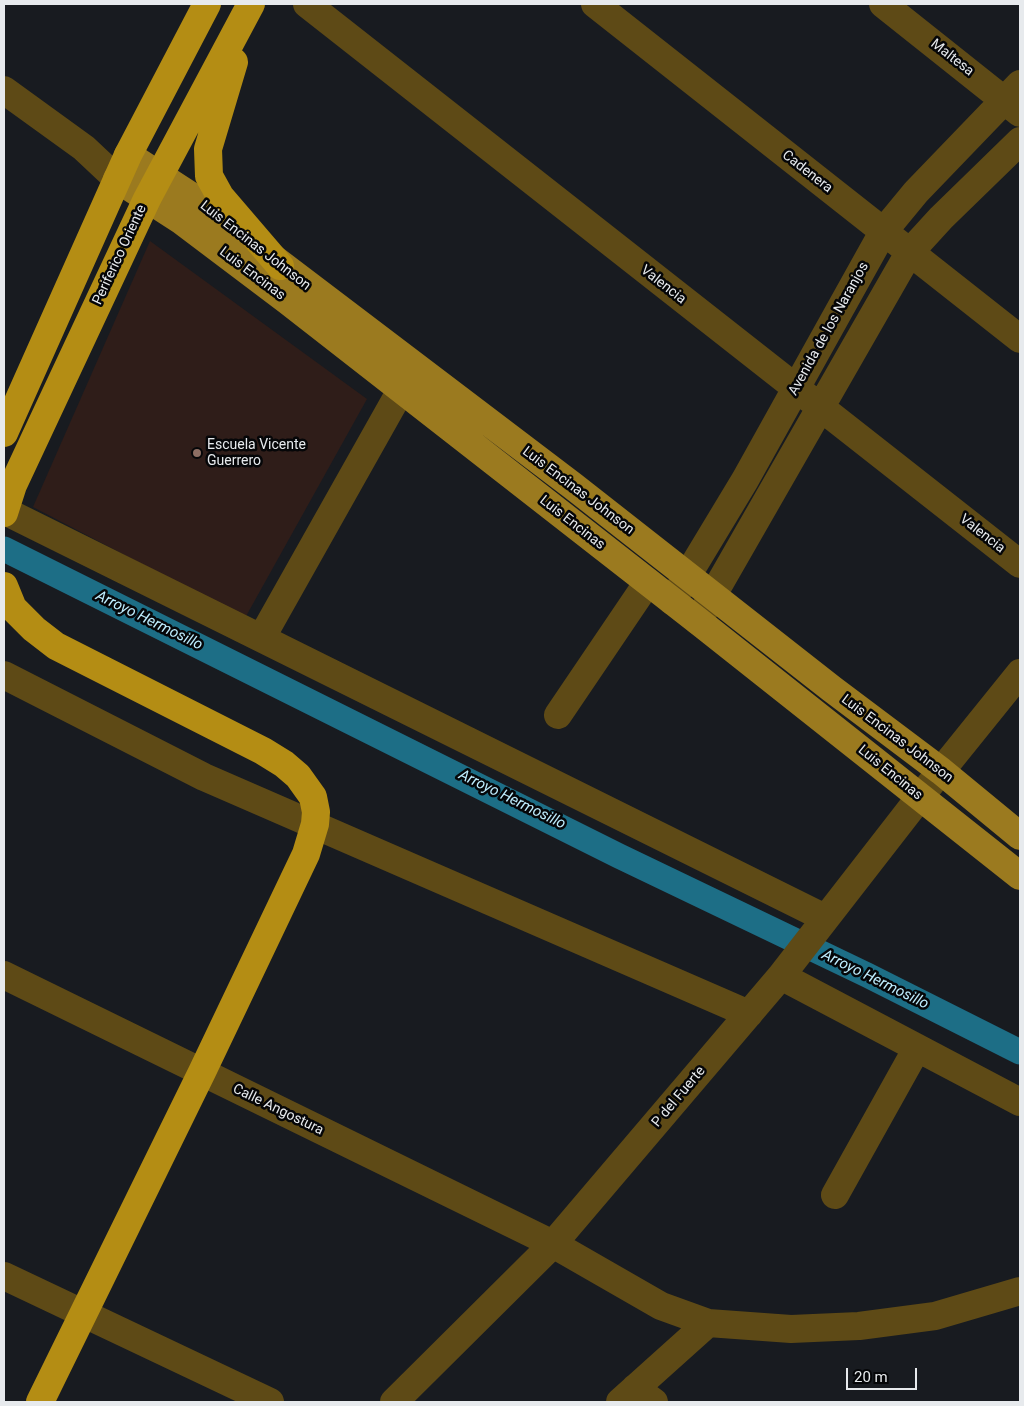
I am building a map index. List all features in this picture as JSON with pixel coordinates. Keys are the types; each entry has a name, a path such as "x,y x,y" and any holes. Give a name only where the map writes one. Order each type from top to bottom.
{"highway":[{"path":"4,433 9,405 122,167 207,4"},
{"path":"252,4 208,149 209,176 220,196 280,266"},
{"name":"Periferico Oriente","path":"4,512 13,485 159,175 252,4"},
{"path":"4,586 13,608 34,629 56,646 263,751 284,764 298,776 313,797 315,824 306,854 202,1072 40,1402"}],"main road":[{"name":"Luis Encinas Johnson","path":"122,167 159,175 191,196 941,771 1020,836"},
{"name":"Luis Encinas","path":"122,167 147,200 182,221 401,390 672,600 1020,876"}],"street":[{"name":"Valencia","path":"307,4 796,390 1020,564"},
{"name":"Cadenera","path":"595,4 1020,339"},
{"name":"Maltesa","path":"883,4 1015,99"},
{"path":"4,90 84,148 122,167"},
{"name":"Avenida de los Naranjos","path":"672,600 796,390 883,232 916,192 1015,99"},
{"path":"698,621 909,253 941,218 1020,140"},
{"path":"262,638 401,390"},
{"path":"4,512 262,638 825,919"},
{"path":"558,715 648,582"},
{"name":"P del Fuerte","path":"394,1402 553,1244 781,975 1020,673"},
{"path":"4,674 204,777 749,1014"},
{"path":"781,975 1020,1102"},
{"name":"Calle Angostura","path":"4,976 553,1244 660,1306 708,1323 791,1329 859,1326 935,1316 1020,1291"},
{"path":"835,1195 917,1048"},
{"path":"4,1276 270,1402"},
{"path":"636,1398 708,1323"}],"shaded area":[{"name":"Escuela Vicente Guerrero","path":"150,241 367,399 245,618 33,507"}],"waterway":[{"name":"Arroyo Hermosillo","path":"4,549 619,856 867,975 1020,1052"}],"place":[{"name":"Escuela Vicente Guerrero","path":"197,453"}]}
